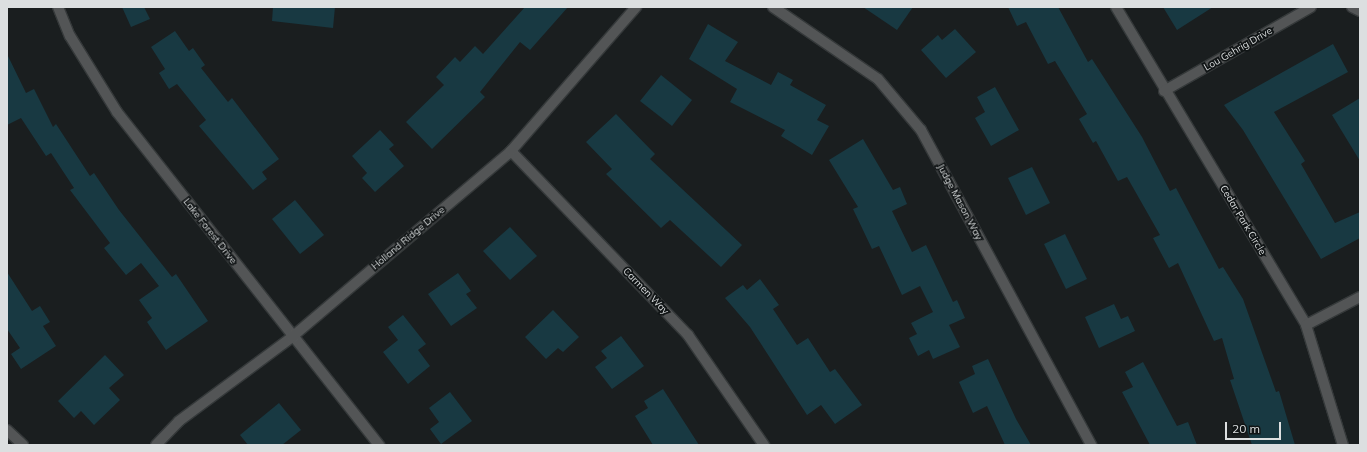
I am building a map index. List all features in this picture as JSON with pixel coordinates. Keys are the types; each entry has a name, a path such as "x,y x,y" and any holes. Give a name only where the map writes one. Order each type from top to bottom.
{"street":[{"name":"Lake Forest Drive","path":"58,7 70,36 117,112 378,445"},
{"name":"Holland Ridge Drive","path":"156,445 179,421 292,337 511,151 636,7"},
{"name":"Judge Mason Way","path":"773,7 878,79 921,130 1091,445"},
{"name":"Cedar Park Circle","path":"1116,7 1164,91 1306,325 1343,445"},
{"name":"Lou Gehrig Drive","path":"1164,91 1311,7"},
{"path":"1352,7 1360,11"},
{"name":"Carmen Way","path":"511,151 688,335 764,445"},
{"path":"1306,325 1360,297"},
{"path":"7,430 23,445"}],"building":[{"path":"122,7 144,7 150,19 131,27"},
{"path":"273,7 335,7 333,28 272,21"},
{"path":"525,7 568,7 530,50 520,42 480,92 485,97 432,149 406,122 444,85 436,77 455,57 460,62 475,46 483,54"},
{"path":"863,7 913,7 897,30"},
{"path":"1008,7 1058,7 1088,62 1092,59 1142,137 1170,191 1176,188 1219,269 1223,267 1243,299 1276,392 1279,391 1295,445 1252,445 1230,380 1234,379 1222,338 1214,341 1178,263 1169,268 1153,238 1160,235 1127,177 1118,181 1096,141 1093,143 1079,119 1087,114 1055,61 1048,64 1026,22 1017,26"},
{"path":"1163,7 1213,7 1177,30"},
{"path":"708,24 738,42 725,61 771,85 778,72 793,80 790,85 826,105 817,120 829,126 812,155 781,136 785,130 730,102 737,89 689,59"},
{"path":"955,29 976,52 946,78 921,50 938,35 942,40"},
{"path":"175,31 189,51 193,48 205,65 201,68 228,102 232,98 279,159 262,172 267,179 253,190 199,126 206,120 177,84 169,89 159,73 165,69 151,47"},
{"path":"1333,44 1348,72 1274,112 1305,161 1301,164 1335,223 1360,212 1360,238 1321,259 1243,130 1224,105"},
{"path":"7,54 26,93 34,89 53,127 56,124 90,176 94,173 119,210 172,277 176,274 208,321 166,350 147,322 152,318 139,300 159,286 141,263 126,275 104,248 110,243 70,190 74,188 51,153 46,156 21,118 7,125"},
{"path":"661,75 692,100 672,126 640,101"},
{"path":"995,87 1019,130 991,146 975,118 985,112 977,97"},
{"path":"1360,98 1360,161 1332,115"},
{"path":"616,114 655,154 650,159 742,245 721,267 670,220 661,228 606,174 612,169 586,142"},
{"path":"380,130 394,145 389,149 404,166 375,192 362,178 367,173 352,156"},
{"path":"863,139 893,190 900,187 907,204 892,211 912,252 926,245 953,302 957,300 965,318 949,325 960,347 933,359 929,350 918,356 909,338 917,334 911,323 933,312 920,286 902,295 879,246 872,249 853,209 858,207 829,160"},
{"path":"1032,167 1050,203 1026,215 1008,178"},
{"path":"295,200 324,235 300,254 272,219"},
{"path":"510,227 537,256 510,280 483,251"},
{"path":"1065,234 1087,279 1066,289 1044,244"},
{"path":"7,272 32,311 40,306 50,322 43,326 56,346 21,369 11,354 20,348 7,329"},
{"path":"458,273 471,291 466,294 477,308 451,326 428,294"},
{"path":"760,279 779,305 773,309 797,345 808,338 830,372 835,369 862,405 835,424 821,405 807,415 750,327 725,298 743,285 747,290"},
{"path":"1114,304 1121,319 1128,316 1135,331 1099,348 1085,317"},
{"path":"553,310 579,337 563,352 558,348 546,359 525,337"},
{"path":"403,315 426,344 418,350 430,366 408,384 383,352 398,340 388,327"},
{"path":"621,336 644,366 612,389 595,367 607,358 601,351"},
{"path":"105,355 124,375 109,388 120,400 94,425 81,411 74,418 58,401"},
{"path":"988,359 1016,419 1031,445 1005,445 987,406 973,413 959,382 975,374 972,366"},
{"path":"1143,362 1177,426 1188,422 1197,445 1150,445 1122,392 1133,387 1125,372"},
{"path":"663,389 699,445 653,445 635,416 648,408 644,401"},
{"path":"450,392 472,421 441,444 430,429 439,422 429,408"},
{"path":"279,403 301,430 282,445 248,445 240,435"}]}
